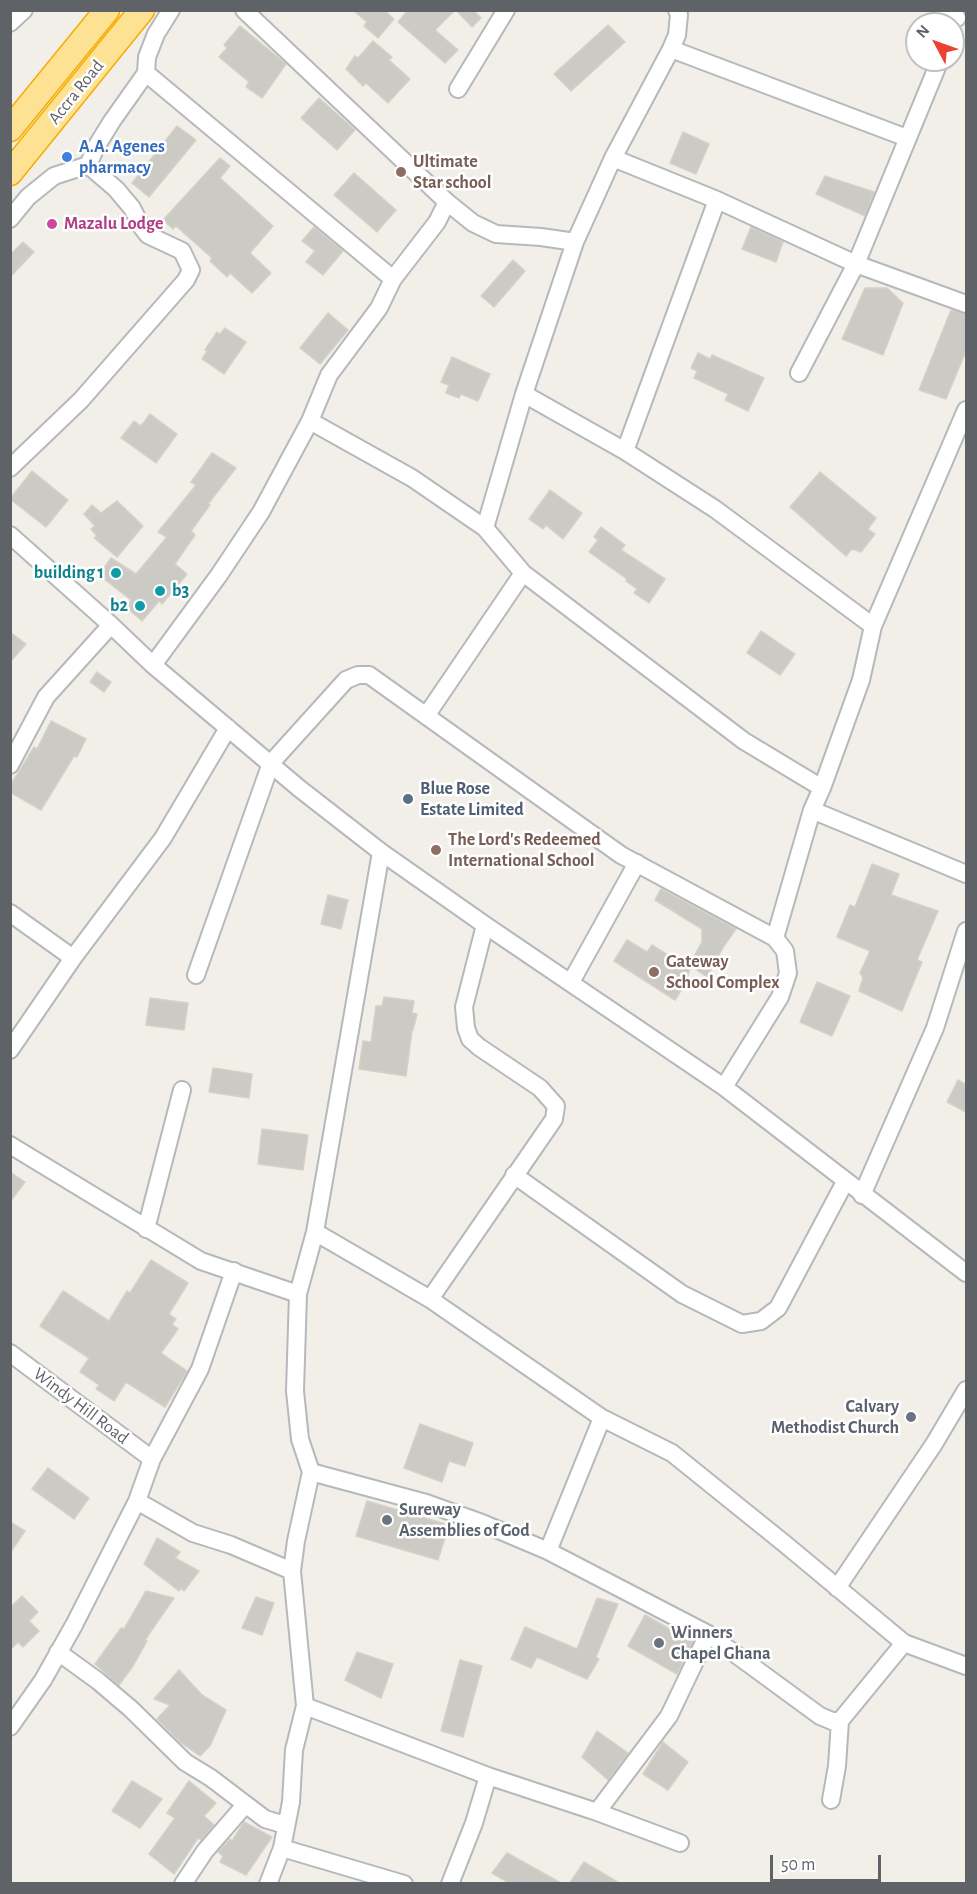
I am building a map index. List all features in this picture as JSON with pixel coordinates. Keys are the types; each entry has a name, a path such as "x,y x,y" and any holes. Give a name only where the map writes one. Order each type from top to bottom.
{"highway":[{"name":"Accra Road","path":"10,129 107,10"},
{"name":"Accra Road","path":"10,173 142,10"}],"street":[{"path":"10,23 24,10"},
{"path":"10,219 28,197 54,176 88,165 112,121 146,74 147,57 156,34 171,10"},
{"path":"244,10 447,202 473,223 496,234 575,242"},
{"path":"458,89 506,10"},
{"path":"485,528 524,394 575,242 613,158 672,49 677,35 679,15 676,10"},
{"path":"672,49 907,138"},
{"path":"799,373 856,264 935,72"},
{"path":"146,74 393,279"},
{"path":"613,158 717,200 856,264 966,304"},
{"path":"10,468 81,400 186,280 191,270 182,251 148,235 132,208 116,189 88,165"},
{"path":"625,451 717,200"},
{"path":"153,665 219,575 261,512 310,421 328,375 379,308 393,279 437,222 447,202"},
{"path":"524,394 625,451 716,509 873,626"},
{"path":"775,938 812,810 861,680 873,626 966,410"},
{"path":"310,421 412,478 485,528 523,573 744,741 822,788"},
{"path":"10,535 153,665 300,789 381,852 724,1087 966,1273"},
{"path":"426,716 523,573"},
{"path":"10,765 46,698 111,625"},
{"path":"196,975 271,763 346,680 357,675 369,675 621,855 775,938 785,951 788,973 780,997 724,1087"},
{"path":"10,1050 74,958 163,838 228,728"},
{"path":"812,810 966,874"},
{"path":"268,1884 282,1848 291,1802 294,1750 305,1706 292,1571 311,1472 300,1439 295,1391 298,1294 315,1232 381,852"},
{"path":"571,982 637,863"},
{"path":"10,913 74,958"},
{"path":"430,1299 554,1119 555,1106 540,1089 479,1047 470,1039 466,1028 464,1007 485,925"},
{"path":"862,1195 935,1028 966,931"},
{"path":"146,1229 182,1090"},
{"path":"10,1145 201,1261 298,1294"},
{"path":"514,1176 682,1294 742,1324 761,1321 778,1308 845,1182"},
{"path":"315,1232 430,1299 602,1418 672,1453 904,1643 966,1666"},
{"path":"10,1727 43,1680 136,1501 152,1459 200,1369 234,1271"},
{"name":"Windy Hill Road","path":"10,1353 152,1459"},
{"path":"837,1588 934,1444 966,1390"},
{"path":"548,1551 602,1418"},
{"path":"311,1472 426,1503 482,1523 548,1551 708,1634 820,1716 832,1721 840,1720"},
{"path":"136,1501 193,1533 231,1545 292,1571"},
{"path":"597,1812 669,1716 708,1634"},
{"path":"831,1800 837,1766 840,1720 904,1643"},
{"path":"58,1652 123,1702 185,1762 211,1778 265,1819 285,1825"},
{"path":"305,1706 488,1776 597,1812 680,1843"},
{"path":"450,1884 474,1823 488,1776"},
{"path":"183,1884 205,1851 245,1805"},
{"path":"282,1848 404,1884"}],"building":[{"path":"353,10 384,10 394,19 378,38 364,26 367,22"},
{"path":"408,10 455,10 435,30 458,50 445,63 398,22"},
{"path":"456,10 473,10 481,18 472,27"},
{"path":"608,25 625,42 571,91 554,74"},
{"path":"240,26 286,64 262,98 246,87 249,82 219,57 227,48 224,45"},
{"path":"373,41 392,57 389,60 410,79 388,103 366,83 363,86 346,69 355,56 358,58"},
{"path":"319,98 355,130 337,150 301,118"},
{"path":"177,126 196,140 149,197 132,183"},
{"path":"683,132 709,144 696,174 670,163"},
{"path":"220,158 230,166 220,178 273,226 250,253 271,273 252,293 230,273 227,277 210,261 212,258 176,226 173,229 163,220"},
{"path":"354,173 396,210 377,232 334,195"},
{"path":"825,176 874,192 865,216 816,194"},
{"path":"314,227 343,251 323,275 306,262 315,251 302,241"},
{"path":"751,227 783,242 776,262 742,249"},
{"path":"23,242 34,252 10,277 10,255"},
{"path":"513,260 525,271 494,307 481,296"},
{"path":"865,288 887,288 903,303 883,355 842,339"},
{"path":"951,310 966,314 966,351 946,399 919,390"},
{"path":"328,313 348,330 320,364 300,348"},
{"path":"225,328 246,342 224,374 202,359 217,332 220,334"},
{"path":"698,353 710,359 712,355 764,378 748,411 725,400 728,394 694,378 697,371 691,368"},
{"path":"452,357 490,374 478,401 461,394 459,398 446,393 449,385 441,382"},
{"path":"150,414 177,434 156,463 121,438 134,421 141,426"},
{"path":"212,453 236,468 208,504 210,505 191,531 195,535 175,564 187,574 162,604 159,601 142,621 126,607 131,600 99,575 111,558 136,574 167,537 158,532 196,485 191,482"},
{"path":"32,471 68,500 46,527 10,499"},
{"path":"820,472 876,518 868,529 875,534 861,552 852,549 846,556 790,507"},
{"path":"550,490 582,513 563,539 546,525 543,529 529,519"},
{"path":"117,501 143,526 117,557 94,538 97,536 91,529 95,526 84,514 92,505 101,513"},
{"path":"601,527 625,545 621,550 665,579 649,603 634,593 637,589 626,581 627,579 589,552 598,540 594,537"},
{"path":"761,631 795,654 780,675 747,653"},
{"path":"10,632 26,644 10,662"},
{"path":"97,672 111,682 104,692 90,682"},
{"path":"51,721 86,739 77,757 74,756 41,810 10,792 10,786 34,747 37,749"},
{"path":"872,864 899,874 891,895 938,911 917,960 922,962 902,1011 859,991 863,978 860,973 870,951 837,937 850,905 855,907"},
{"path":"661,889 736,929 707,977 689,965 702,942 702,929 655,900"},
{"path":"328,895 348,900 341,929 321,924"},
{"path":"627,940 647,952 652,945 690,969 685,984 675,1000 614,961"},
{"path":"817,982 850,996 832,1036 800,1022"},
{"path":"384,997 414,1001 412,1013 417,1014 412,1031 406,1076 359,1069 363,1041 371,1042 376,1006 382,1006"},
{"path":"150,998 188,1003 184,1030 146,1025"},
{"path":"213,1068 252,1074 249,1098 209,1092"},
{"path":"958,1080 966,1085 966,1112 947,1102"},
{"path":"262,1129 308,1135 303,1170 258,1164"},
{"path":"10,1172 25,1182 10,1202"},
{"path":"151,1260 188,1283 169,1314 176,1319 172,1324 178,1329 161,1353 187,1371 165,1407 126,1382 114,1401 96,1389 99,1385 80,1372 89,1358 40,1326 63,1291 109,1321 127,1291 130,1293"},
{"path":"420,1424 473,1443 465,1466 449,1461 442,1482 404,1468"},
{"path":"48,1468 89,1498 74,1519 32,1489"},
{"path":"367,1501 449,1525 438,1560 356,1536"},
{"path":"10,1522 25,1531 10,1553"},
{"path":"157,1538 180,1552 175,1558 199,1571 184,1591 181,1588 179,1591 144,1564"},
{"path":"146,1591 174,1598 145,1640 147,1641 133,1666 119,1685 95,1664 121,1628 124,1629"},
{"path":"22,1596 38,1612 29,1621 39,1631 23,1647 18,1642 10,1650 10,1608"},
{"path":"256,1597 274,1603 262,1635 242,1628"},
{"path":"597,1598 618,1604 596,1657 599,1659 587,1679 537,1657 531,1668 511,1659 525,1627 577,1649"},
{"path":"645,1615 693,1642 677,1674 628,1646"},
{"path":"357,1652 393,1664 381,1698 345,1680"},
{"path":"460,1660 482,1666 463,1737 441,1731"},
{"path":"179,1670 202,1695 226,1710 210,1746 200,1756 180,1742 157,1719 170,1705 154,1699"},
{"path":"597,1731 628,1753 608,1780 582,1757"},
{"path":"663,1742 688,1762 668,1790 643,1774"},
{"path":"132,1781 162,1799 140,1828 112,1811"},
{"path":"189,1781 216,1803 204,1816 214,1825 201,1840 198,1838 174,1874 149,1854 175,1818 167,1813"},
{"path":"244,1822 272,1837 246,1875 220,1862 223,1856 218,1852 230,1839 232,1841"},
{"path":"507,1853 563,1884 511,1884 492,1873"},
{"path":"584,1862 621,1884 569,1884"}],"place":[{"name":"A.A. Agenes pharmacy","path":"67,157"},
{"name":"Ultimate Star school","path":"401,172"},
{"name":"Mazalu Lodge","path":"52,224"},
{"name":"building 1","path":"116,573"},
{"name":"b3","path":"160,591"},
{"name":"b2","path":"140,606"},
{"name":"Blue Rose Estate Limited","path":"408,799"},
{"name":"The Lord's Redeemed International School","path":"436,850"},
{"name":"Gateway School Complex","path":"654,972"},
{"name":"Calvary Methodist Church","path":"911,1417"},
{"name":"Sureway Assemblies of God","path":"387,1520"},
{"name":"Winners Chapel Ghana","path":"659,1643"}]}
